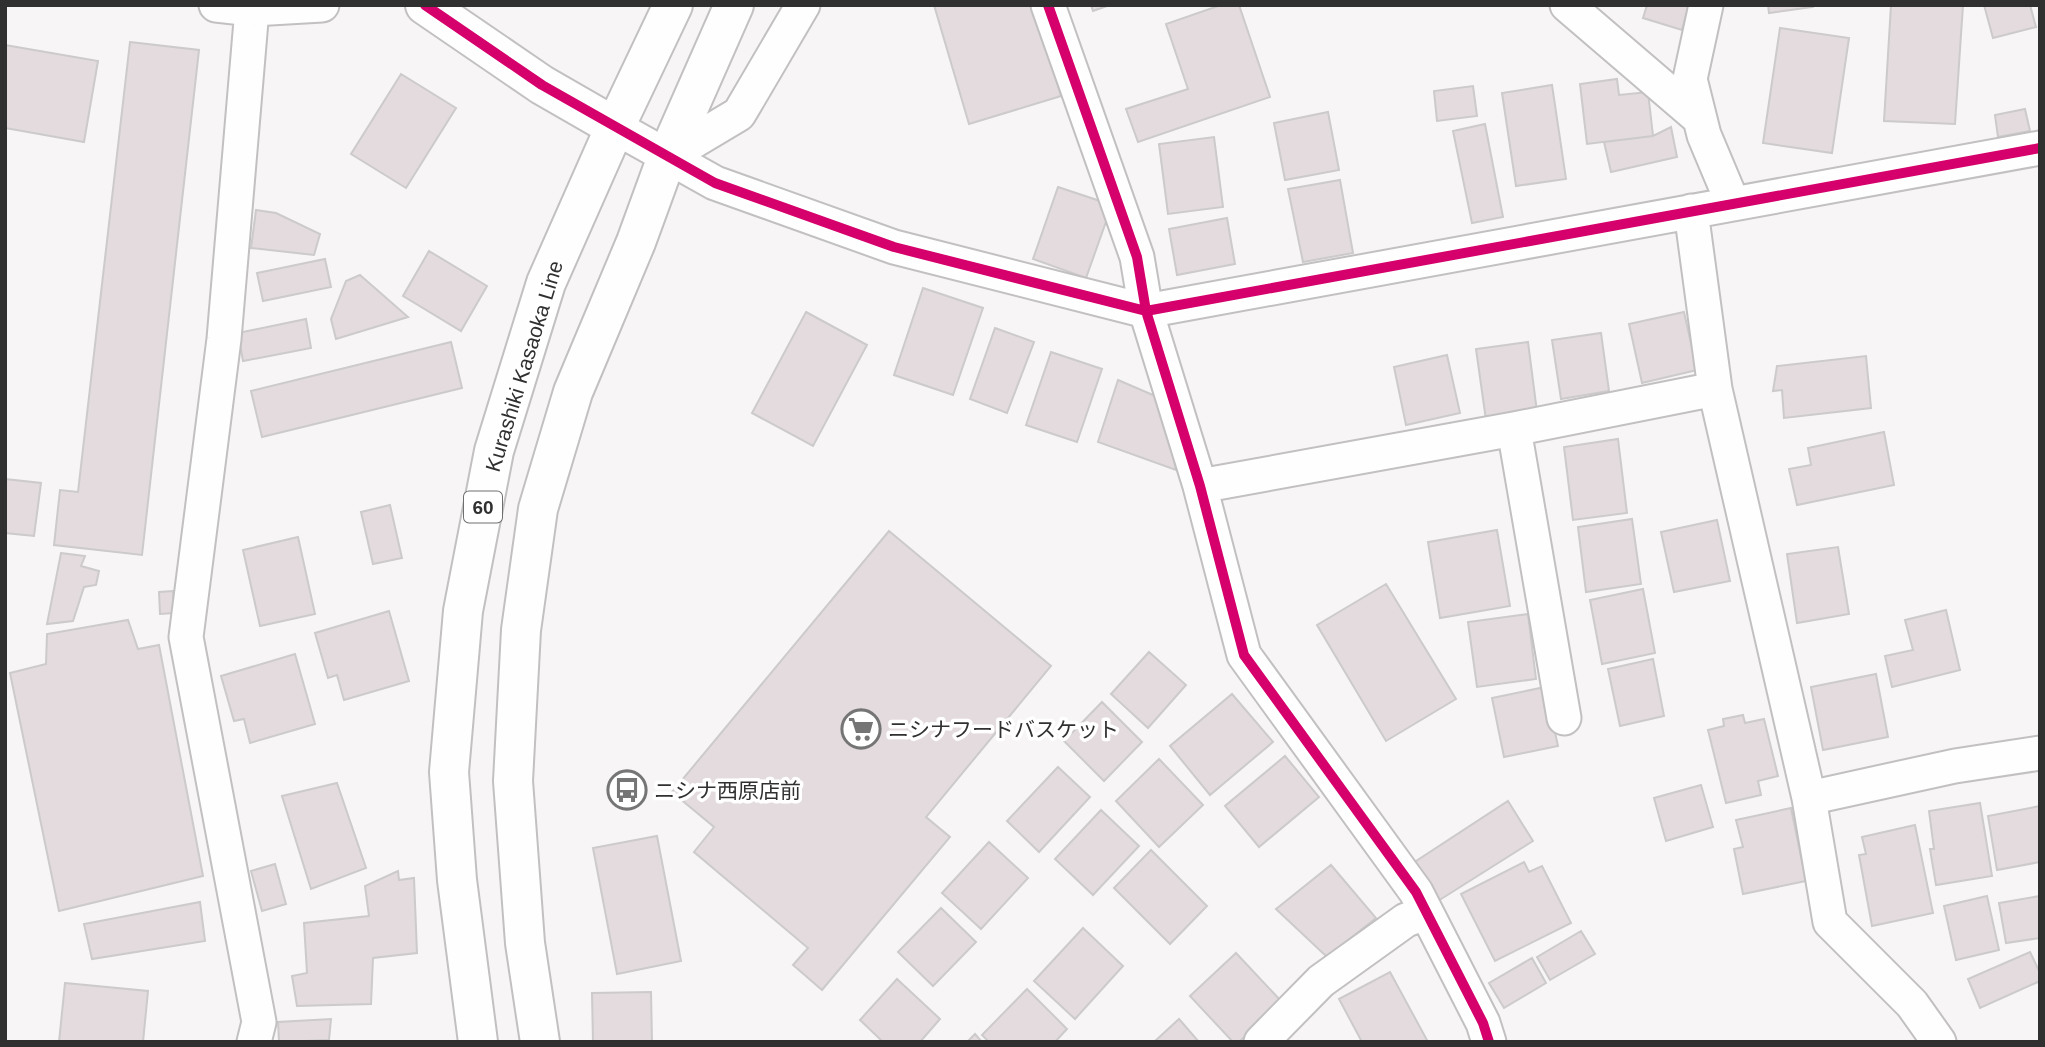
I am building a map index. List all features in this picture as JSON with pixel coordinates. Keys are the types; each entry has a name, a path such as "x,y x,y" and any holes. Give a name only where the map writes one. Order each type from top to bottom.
{"main road":[{"path":"425,5 542,85 615,127"},
{"name":"Kurashiki Kasaoka Line","path":"478,1042 457,880 449,772 463,611 494,451 542,296 615,127 673,5"},
{"path":"540,1042 525,943 513,781 521,630 538,509 573,392 636,242 667,156 734,5"}],"street":[{"path":"216,5 252,9 322,5"},
{"path":"667,156 740,114 803,5"},
{"path":"1048,5 1137,257 1146,311 1200,485 1244,655 1416,892 1483,1023 1489,1042"},
{"path":"1567,5 1700,120"},
{"path":"1706,5 1690,79 1704,135 1733,204"},
{"path":"252,9 224,339 186,637 259,1022 254,1042"},
{"path":"615,127 715,183 894,247 1146,311 2040,148"},
{"path":"1691,211 1715,389 1809,798 1830,922 1912,1004 1939,1042"},
{"path":"1200,485 1514,429 1715,389"},
{"path":"1514,429 1564,718"},
{"path":"1809,798 1955,766 2040,753"},
{"path":"1261,1042 1321,981 1406,920 1426,913"}],"building":[{"path":"934,5 1035,5 1061,96 969,124"},
{"path":"1091,5 1110,5 1093,11"},
{"path":"1221,5 1239,5 1270,97 1138,142 1126,109 1188,89 1166,24"},
{"path":"1647,5 1689,5 1682,30 1643,18"},
{"path":"1768,5 1813,5 1813,7 1769,13"},
{"path":"1891,5 1963,5 1955,124 1884,121"},
{"path":"1984,5 2030,5 2036,27 1993,38"},
{"path":"1780,28 1849,38 1832,153 1763,143"},
{"path":"130,42 199,50 142,555 54,545 60,490 78,492"},
{"path":"5,45 98,61 84,142 5,128"},
{"path":"401,74 456,108 406,188 351,154"},
{"path":"1617,79 1619,95 1648,92 1653,136 1587,144 1580,84"},
{"path":"1552,85 1566,179 1516,186 1502,93"},
{"path":"1473,86 1477,116 1437,121 1434,91"},
{"path":"2025,109 2030,131 1998,137 1995,115"},
{"path":"1328,112 1339,170 1285,180 1274,123"},
{"path":"1485,124 1503,217 1472,223 1453,131"},
{"path":"1671,127 1677,157 1611,172 1604,142 1653,136"},
{"path":"1214,137 1223,207 1168,214 1159,144"},
{"path":"1340,180 1353,253 1303,262 1288,189"},
{"path":"1058,187 1112,205 1086,278 1033,259"},
{"path":"256,210 276,213 320,234 314,255 251,248"},
{"path":"1227,218 1235,264 1177,275 1169,229"},
{"path":"429,251 487,286 461,331 403,296"},
{"path":"325,259 331,287 263,301 257,273"},
{"path":"360,275 408,317 336,339 331,319 346,281"},
{"path":"923,288 983,308 953,395 894,375"},
{"path":"806,312 867,345 813,446 752,413"},
{"path":"1684,312 1697,370 1642,383 1629,324"},
{"path":"306,319 311,348 243,361 238,333"},
{"path":"995,328 1034,342 1007,413 970,399"},
{"path":"1601,333 1609,391 1561,399 1552,340"},
{"path":"451,342 462,388 262,437 251,391"},
{"path":"1528,342 1537,412 1486,420 1476,349"},
{"path":"1051,352 1102,369 1077,442 1026,425"},
{"path":"1447,355 1460,413 1406,425 1394,367"},
{"path":"1866,356 1871,408 1784,418 1782,390 1773,391 1777,366"},
{"path":"1118,380 1160,398 1176,470 1098,442"},
{"path":"1884,432 1894,485 1797,505 1789,469 1811,465 1808,448"},
{"path":"1618,439 1627,513 1573,520 1564,447"},
{"path":"5,479 41,483 34,536 5,533"},
{"path":"390,505 402,558 373,564 361,512"},
{"path":"1632,519 1641,584 1586,592 1578,527"},
{"path":"1717,520 1730,581 1674,592 1661,532"},
{"path":"1497,530 1510,606 1440,618 1428,542"},
{"name":"ニシナフードバスケット","path":"889,531 1051,666 926,817 950,837 822,990 793,965 808,948 694,852 714,827 672,792"},
{"path":"298,537 315,614 260,626 243,550"},
{"path":"1838,547 1849,614 1797,623 1787,554"},
{"path":"61,553 85,556 81,566 99,571 96,585 84,587 73,621 47,624"},
{"path":"1386,584 1456,699 1386,741 1317,625"},
{"path":"1643,589 1655,653 1602,664 1590,600"},
{"path":"173,591 174,613 160,614 159,592"},
{"path":"1946,610 1960,670 1892,687 1885,656 1913,650 1905,620"},
{"path":"389,611 409,681 344,700 337,675 328,678 315,633"},
{"path":"1528,614 1536,679 1477,687 1468,622"},
{"path":"128,620 138,649 159,645 203,876 59,911 10,673 46,664 47,634"},
{"path":"1149,652 1186,685 1148,728 1111,694"},
{"path":"295,654 315,724 250,743 244,719 234,721 221,676"},
{"path":"1653,659 1664,716 1620,726 1608,669"},
{"path":"1876,674 1888,737 1823,750 1811,687"},
{"path":"1545,687 1558,746 1504,757 1492,698"},
{"path":"1232,694 1273,742 1210,795 1170,746"},
{"path":"1102,702 1142,742 1104,781 1064,741"},
{"path":"1743,715 1745,723 1764,719 1778,776 1758,781 1761,795 1726,803 1708,730 1724,726 1723,719"},
{"path":"1285,756 1319,797 1259,847 1225,806"},
{"path":"1159,759 1203,805 1159,847 1116,801"},
{"path":"1058,767 1090,797 1039,852 1007,821"},
{"path":"337,783 366,868 311,889 282,796"},
{"path":"1701,785 1713,827 1666,841 1654,798"},
{"path":"1508,801 1533,841 1438,901 1413,863"},
{"path":"1980,803 1992,876 1936,885 1930,849 1934,849 1929,811"},
{"path":"2040,806 2040,862 1997,870 1988,816"},
{"path":"1791,808 1806,881 1743,894 1734,849 1743,847 1736,820"},
{"path":"1101,810 1139,846 1093,895 1055,859"},
{"path":"1915,825 1933,913 1872,926 1859,855 1866,854 1862,837"},
{"path":"657,836 681,961 617,974 593,848"},
{"path":"989,842 1028,878 981,929 942,893"},
{"path":"1151,850 1207,906 1170,944 1114,888"},
{"path":"1524,862 1529,872 1542,866 1571,923 1495,961 1461,894"},
{"path":"275,864 286,904 262,911 251,871"},
{"path":"1331,865 1376,918 1327,957 1276,909"},
{"path":"398,871 399,880 414,878 417,953 373,958 371,1004 297,1006 292,976 307,973 304,923 369,916 365,886"},
{"path":"1987,896 1999,950 1956,960 1944,906"},
{"path":"2040,896 2040,938 2006,943 1999,903"},
{"path":"200,902 205,941 92,959 84,924"},
{"path":"941,908 976,942 933,986 898,952"},
{"path":"1083,928 1123,966 1075,1019 1034,981"},
{"path":"1581,931 1595,954 1550,980 1537,957"},
{"path":"2030,952 2040,973 2040,981 1980,1008 1968,979"},
{"path":"1236,953 1282,1002 1239,1042 1233,1042 1190,996"},
{"path":"1532,958 1546,983 1504,1008 1489,983"},
{"path":"1390,972 1428,1042 1362,1042 1339,999"},
{"path":"897,979 940,1019 920,1042 883,1042 860,1020"},
{"path":"65,983 148,991 143,1042 59,1042"},
{"path":"1027,989 1067,1029 1055,1042 989,1042 982,1035"},
{"path":"651,992 652,1042 593,1042 592,993"},
{"path":"331,1019 329,1040 279,1042 278,1022"},
{"path":"1179,1019 1199,1042 1154,1042"},
{"path":"975,1034 982,1042 967,1042"}],"cycle path":[{"path":"425,5 542,85 715,183 894,247 1146,311 2040,148"},
{"path":"1048,5 1137,257 1146,311 1200,486 1244,655 1416,892 1483,1023 1489,1042"}],"place":[{"name":"ニシナフードバスケット","path":"861,729"},
{"name":"ニシナ西原店前","path":"627,790"}]}
